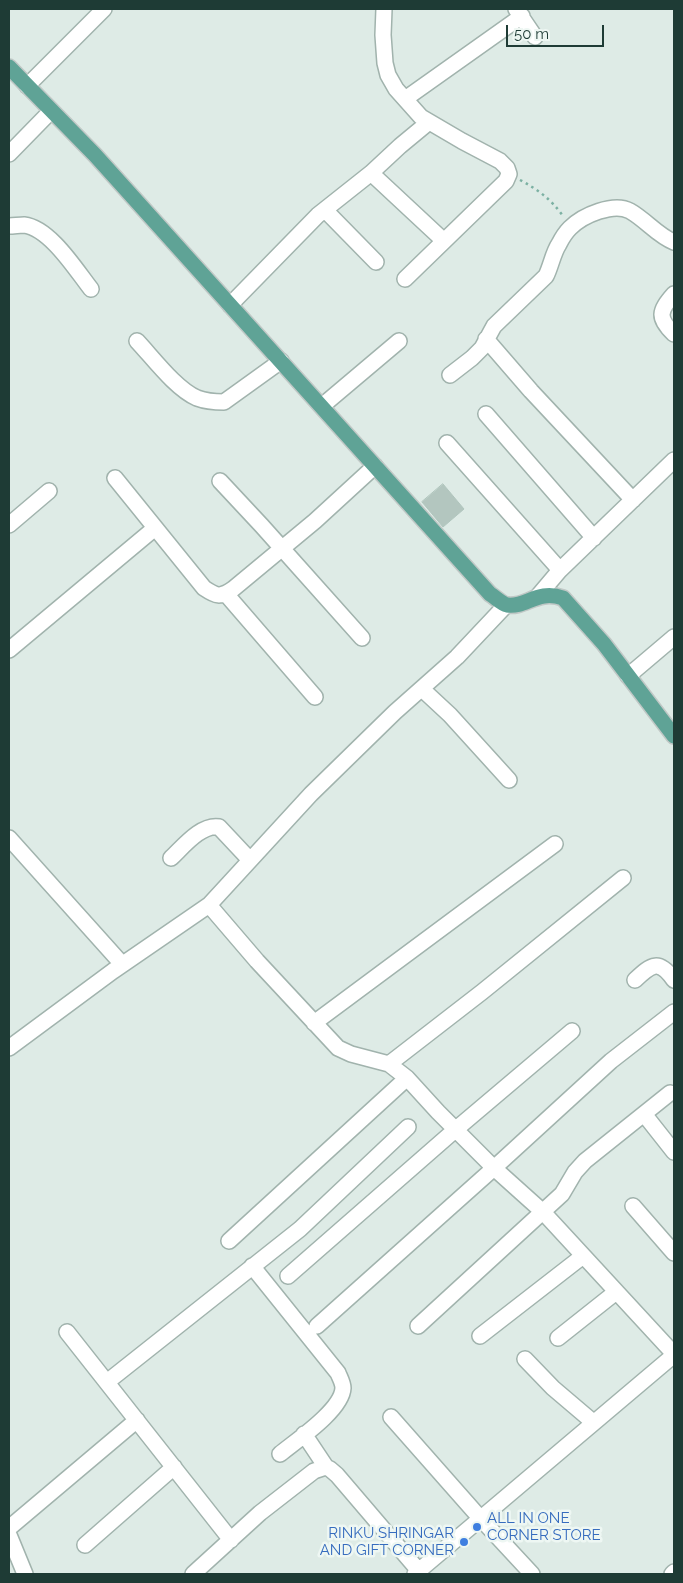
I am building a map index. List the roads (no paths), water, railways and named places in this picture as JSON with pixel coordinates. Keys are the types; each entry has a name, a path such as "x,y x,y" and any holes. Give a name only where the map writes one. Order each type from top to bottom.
{"main road":[{"path":"9,67 95,155 490,594 506,605 517,604 538,596 553,594 563,598 604,644 674,736"}],"street":[{"path":"27,86 104,9"},
{"path":"384,9 385,62 388,75 396,89 421,117 500,161 508,168 509,174 506,181 405,279"},
{"path":"405,99 519,13 535,37"},
{"path":"9,154 51,110"},
{"path":"230,305 325,210 429,122"},
{"path":"371,173 444,241"},
{"path":"450,375 482,348 494,326 546,276 558,245 571,227 588,216 610,208 628,209 668,240 674,242"},
{"path":"325,210 376,262"},
{"path":"9,226 24,225 38,230 55,244 91,289"},
{"path":"674,294 661,316 666,326 674,334"},
{"path":"486,339 530,391 633,500"},
{"path":"137,341 181,388 198,398 214,402 224,402 280,361"},
{"path":"322,406 399,341"},
{"path":"486,414 594,538"},
{"path":"447,442 560,570"},
{"path":"538,596 560,570 674,460"},
{"path":"115,478 204,588 216,596 226,594 282,548 375,466"},
{"path":"220,481 362,638"},
{"path":"9,526 49,491"},
{"path":"9,650 155,528"},
{"path":"226,594 314,697"},
{"path":"9,1048 122,964 209,905 311,794 395,712 457,658 506,605"},
{"path":"628,676 674,637"},
{"path":"422,689 450,715 509,780"},
{"path":"171,858 199,833 212,826 219,827 250,860"},
{"path":"9,838 122,964"},
{"path":"314,1023 555,844"},
{"path":"389,1064 482,992 623,878"},
{"path":"209,905 257,961 338,1048 351,1054 389,1064 406,1078 494,1168 543,1212 674,1355 417,1573 337,1475 330,1468 326,1467 304,1434"},
{"path":"635,980 646,969 657,966 663,967 674,980"},
{"path":"317,1326 611,1061 674,1012"},
{"path":"288,1276 572,1031"},
{"path":"229,1241 406,1078"},
{"path":"418,1326 562,1194 575,1172 585,1161 670,1093"},
{"path":"644,1114 674,1152"},
{"path":"107,1382 300,1229 408,1127"},
{"path":"633,1206 674,1253"},
{"path":"480,1336 583,1256"},
{"path":"252,1266 338,1373 343,1386 341,1397 329,1414 280,1454"},
{"path":"558,1338 616,1292"},
{"path":"67,1332 231,1540"},
{"path":"525,1359 553,1388 594,1422"},
{"path":"391,1417 480,1519 532,1574"},
{"path":"9,1528 137,1420"},
{"path":"85,1545 174,1467"},
{"path":"193,1574 260,1513 314,1471 326,1467"},
{"path":"9,1535 25,1574"}],"place":[{"name":"ALL IN ONE CORNER STORE","path":"477,1527"},
{"name":"RINKU SHRINGAR AND GIFT CORNER","path":"464,1542"}]}
